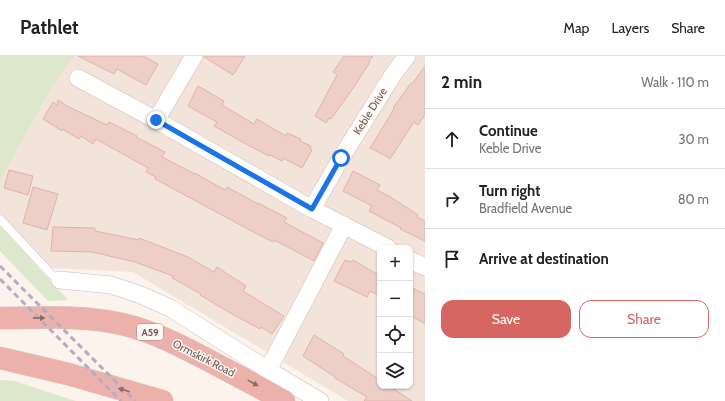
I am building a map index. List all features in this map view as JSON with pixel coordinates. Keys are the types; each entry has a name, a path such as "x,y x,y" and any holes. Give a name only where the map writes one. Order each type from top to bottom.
{"highway":[{"name":"Ormskirk Road","path":"0,318 63,318 94,320 144,330 174,342 253,383 284,401"},
{"path":"0,358 68,374 162,401"}],"street":[{"path":"156,120 194,56"},
{"name":"Keble Drive","path":"312,209 345,151 394,73 407,56"},
{"path":"78,78 156,120 312,209 382,245"},
{"path":"268,370 344,225"},
{"path":"413,261 425,267"},
{"path":"60,280 111,285 141,295 170,308 320,401"}],"lane":[{"path":"0,219 52,275 60,280"}],"shaded area":[{"path":"73,56 425,56 425,401 348,401 133,272 51,268 0,214 0,160"}],"green space":[{"path":"0,56 74,56 51,88 0,180"},
{"path":"0,226 68,300 48,301 0,251"},
{"path":"0,380 14,381 76,401 0,401"}],"building":[{"path":"78,56 143,56 158,64 146,85 117,69 114,74"},
{"path":"204,56 245,56 233,75"},
{"path":"344,56 373,56 354,87 331,119 329,118 326,123 315,116 337,75 333,72"},
{"path":"425,66 425,115 418,125 414,122 390,159 370,148 394,109 393,108"},
{"path":"198,86 224,101 222,105 254,124 257,119 286,136 287,133 301,139 300,141 311,146 310,148 312,150 302,168 283,158 282,161 270,155 269,156 244,143 214,126 217,122 188,106"},
{"path":"58,100 69,107 107,125 109,122 137,136 136,137 165,152 162,157 225,190 227,187 287,218 284,222 323,243 314,261 274,240 273,242 259,235 155,179 156,177 146,172 148,168 96,139 93,144 81,136 79,139 62,129 62,131 43,119 53,102 57,105"},
{"path":"9,170 33,176 28,195 4,188"},
{"path":"353,171 380,185 377,190 389,196 418,215 417,217 425,221 425,241 400,229 401,228 369,211 372,206 343,191"},
{"path":"33,187 58,194 47,230 23,223"},
{"path":"53,227 95,228 95,231 139,240 139,238 188,257 214,272 217,267 246,286 243,291 284,316 272,334 261,327 260,329 232,314 200,295 201,294 172,278 173,276 135,262 92,252 51,251"},
{"path":"345,260 351,262 353,260 377,274 377,294 370,291 367,297 334,281"},
{"path":"413,288 425,294 425,324 413,317"},
{"path":"314,335 344,354 343,356 377,378 377,389 394,389 412,401 364,401 367,397 335,378 303,356"}],"railway":[{"path":"0,266 135,401"},
{"path":"0,279 121,401"}],"route":[{"path":"156,120 312,209 341,158"}]}
